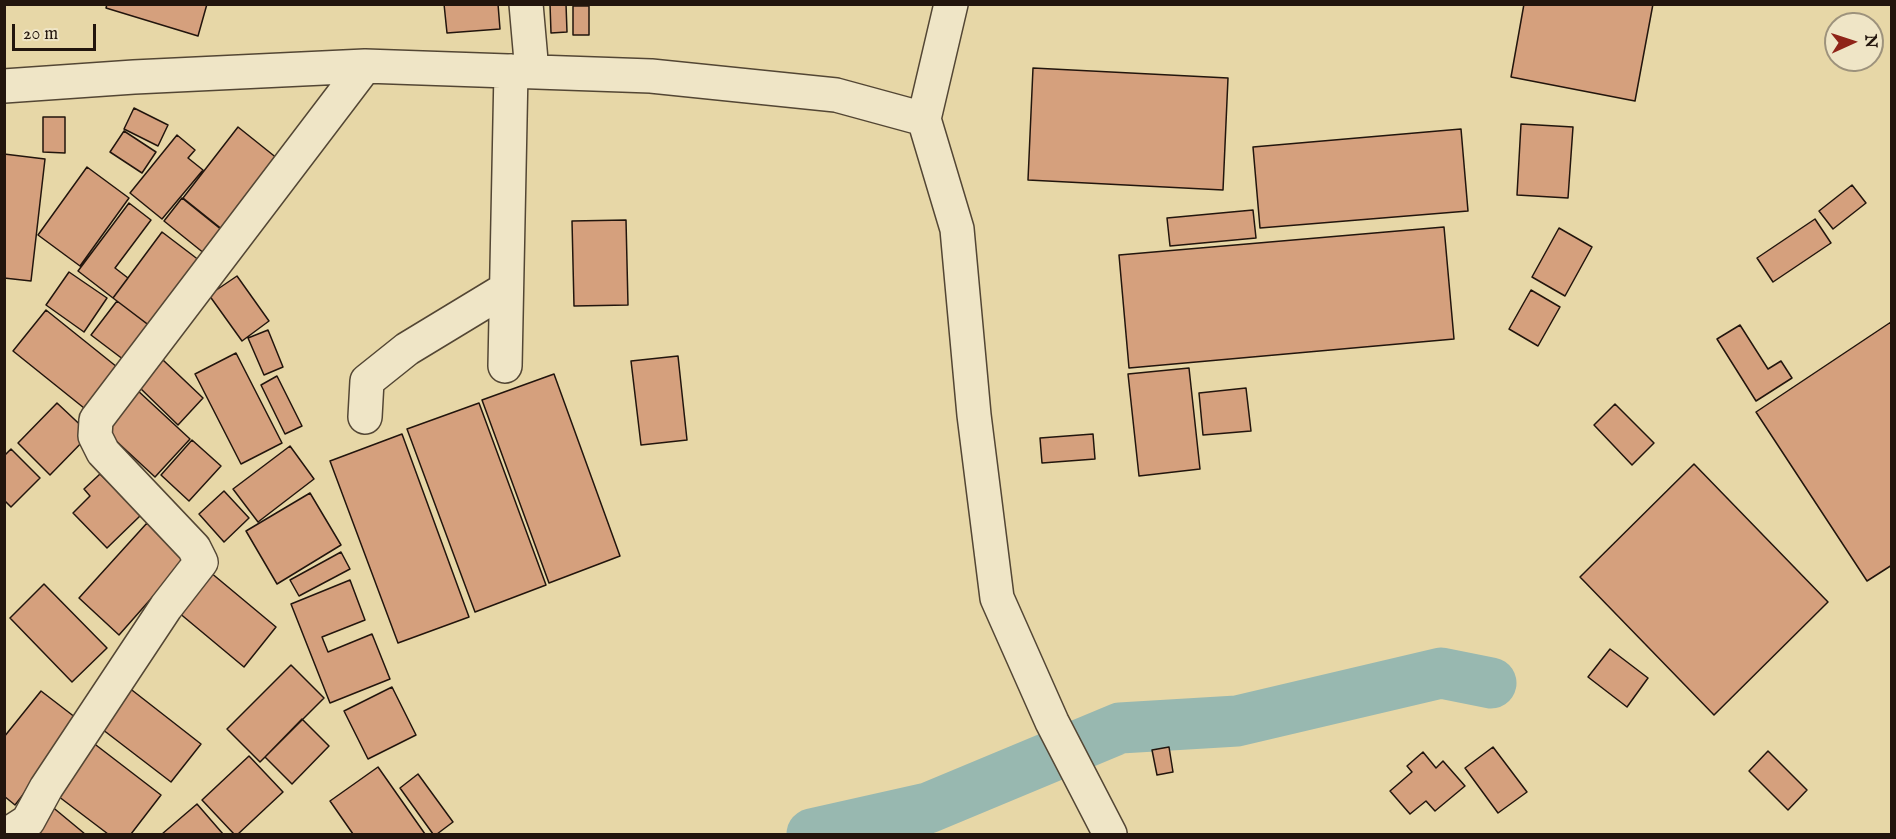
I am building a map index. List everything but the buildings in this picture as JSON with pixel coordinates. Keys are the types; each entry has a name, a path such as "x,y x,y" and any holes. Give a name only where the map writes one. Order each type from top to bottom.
{"street":[{"path":"505,366 506,288 526,4"},
{"path":"951,4 924,119 957,230 974,415 997,598 1052,722 1110,834"},
{"path":"4,833 8,834 28,821 46,788 166,607 201,562 194,548 103,452 95,436 96,420 365,66"},
{"path":"4,86 365,66 651,76 836,95 924,119"},
{"path":"365,417 367,381 407,349 506,288"}],"waterway":[{"path":"812,834 928,808 1120,728 1237,721 1441,673 1491,683"}]}
